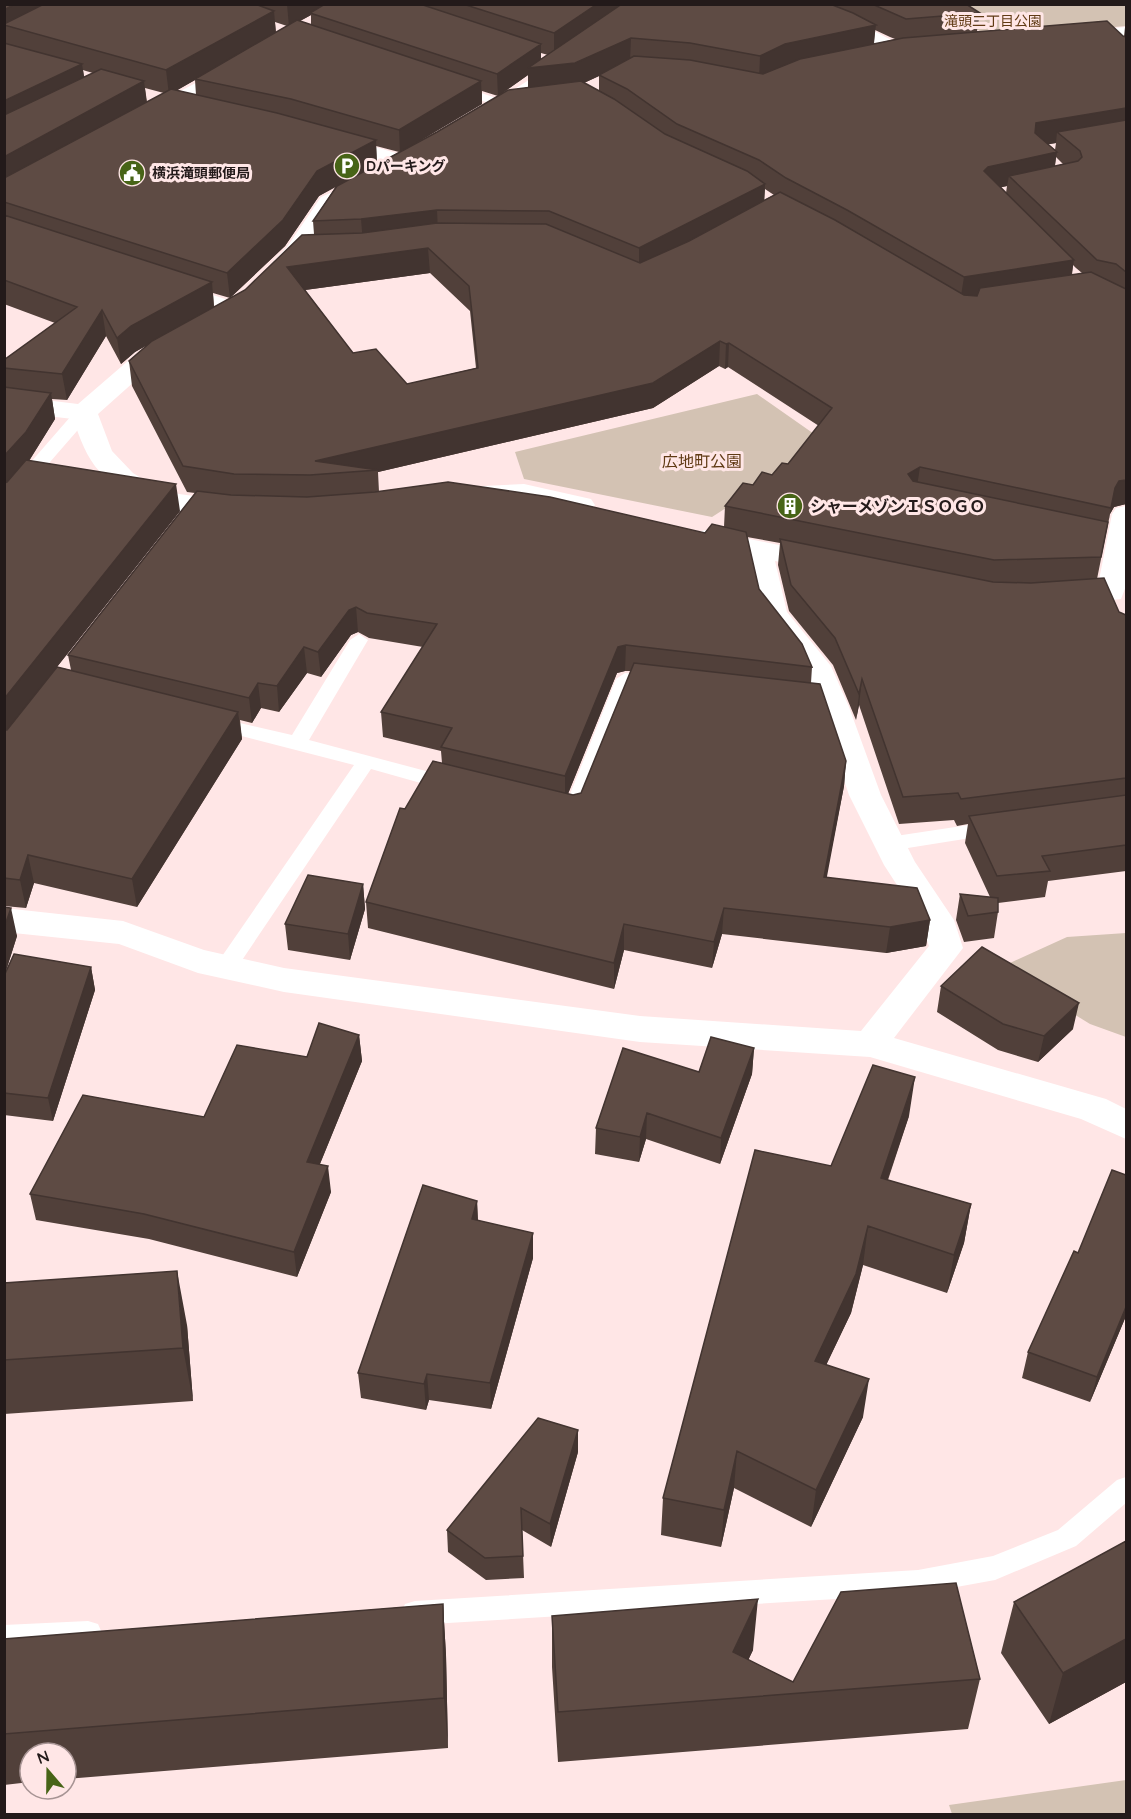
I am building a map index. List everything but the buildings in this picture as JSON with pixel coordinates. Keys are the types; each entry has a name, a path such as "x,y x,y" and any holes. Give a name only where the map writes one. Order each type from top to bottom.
{"street":[{"path":"791,4 859,31 900,52"},
{"path":"1059,38 1117,38"},
{"path":"868,59 923,50"},
{"path":"130,127 253,58"},
{"path":"138,94 171,104 203,110"},
{"path":"475,120 502,104 547,99"},
{"path":"216,322 307,252 329,202 411,157 316,137"},
{"path":"4,403 84,412 144,359 185,338"},
{"path":"84,412 100,453 113,469 133,485 188,516 251,509"},
{"path":"441,496 524,492 602,510"},
{"path":"1123,621 1111,593 1110,542 1126,514"},
{"path":"679,528 711,540 851,568"},
{"path":"758,549 773,613 816,666 821,702 900,865 937,920 946,948 870,1044"},
{"path":"1037,598 1111,593"},
{"path":"4,920 123,933 198,961 284,980 640,1029 870,1044 1093,1109 1126,1125"}],"lane":[{"path":"437,82 502,104 509,96 563,62 536,58"},
{"path":"171,286 251,294"},
{"path":"4,504 84,412"},
{"path":"297,743 359,640"},
{"path":"550,807 573,812 625,679 671,684"},
{"path":"194,718 472,789"},
{"path":"226,967 367,761"},
{"path":"889,844 1015,826"},
{"path":"384,1615 918,1582 995,1568 1067,1538 1126,1488"},
{"path":"4,1638 111,1632"}],"green space":[{"name":"滝頭二丁目公園","path":"938,5 1125,5 1126,26 991,38"},
{"name":"広地町公園","path":"757,394 827,443 712,517 524,479 515,452"},
{"path":"1126,933 1126,1037 1090,1024 999,968 1067,937"},
{"path":"1126,1780 1126,1814 952,1814 949,1805"}],"place":[{"name":"Dパーキング","path":"347,166"},
{"name":"横浜滝頭郵便局","path":"132,173"},
{"name":"シャーメゾンＩＳＯＧＯ","path":"790,506"}]}
